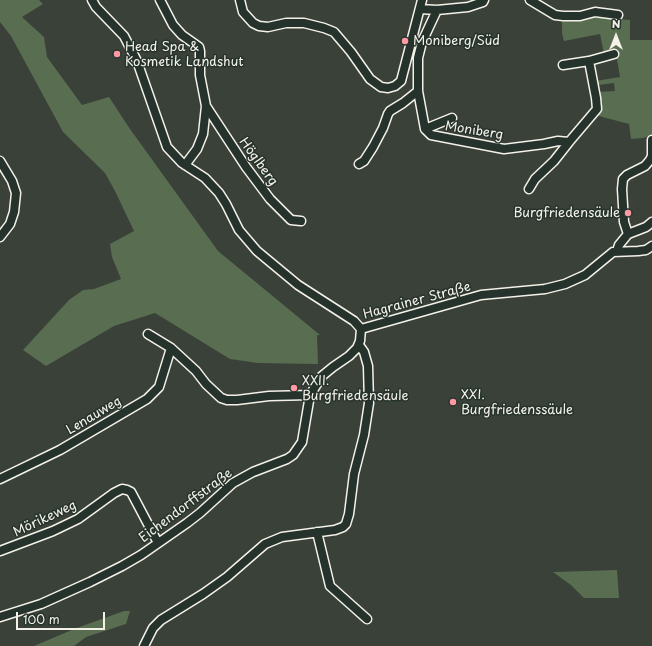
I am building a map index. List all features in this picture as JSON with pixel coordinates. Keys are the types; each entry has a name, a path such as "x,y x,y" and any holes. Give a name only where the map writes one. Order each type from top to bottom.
{"street":[{"name":"Hagrainer Straße","path":"92,0 96,7 124,36 137,61 166,147 185,165 205,178 219,193 239,230 256,251 298,285 354,321 361,329 481,295 545,289 565,284 585,275 609,254 617,251 619,245 628,234"},
{"name":"Höglberg","path":"160,0 173,25 182,35 199,47 200,51 200,75 206,106 204,134 202,141 185,165"},
{"path":"240,0 243,12 253,23 259,26 268,27 286,23 304,23 334,32 352,52 370,79 381,87 388,88 401,82 422,0"},
{"path":"420,10 468,7 483,2 484,0"},
{"path":"530,0 555,15 580,16 595,12 618,15"},
{"path":"425,129 418,92 418,58 422,42 437,10"},
{"path":"563,65 589,61 614,54"},
{"path":"529,189 535,180 554,161 597,109 589,61"},
{"path":"359,164 364,161 373,147 390,111 418,92"},
{"name":"Höglberg","path":"206,106 246,167 270,199 291,220 301,221"},
{"name":"Moniberg","path":"452,118 425,129 431,135 504,149 558,141 569,142"},
{"path":"652,140 652,156 650,160 645,166 626,175 623,180 622,189 624,222 628,234 646,227 652,222"},
{"path":"0,161 12,181 16,193 14,212 10,224 0,237"},
{"path":"617,251 646,250 652,246"},
{"path":"144,646 152,628 160,620 215,586 265,544 282,537 335,530 346,524 350,514 354,474 364,435 369,403 368,366 364,352 359,345 361,329"},
{"path":"148,334 171,348 196,371 216,394 228,400 290,395 310,395"},
{"name":"Eichendorffstraße","path":"0,617 41,604 90,582 134,559 200,513 233,483 253,472 287,459 293,455 302,442 310,395 322,376 349,356 359,345"},
{"name":"Lenauweg","path":"0,479 60,450 147,398 159,387 171,348"},
{"name":"Mörikeweg","path":"0,551 53,531 78,519 114,493 122,489 131,492 158,543"},
{"path":"317,532 330,586 367,619"}],"green space":[{"path":"0,0 39,0 43,4 22,17 44,37 47,57 82,105 109,97 130,129 218,251 320,335 317,335 318,364 258,363 230,359 155,313 114,326 46,366 23,350 69,300 83,290 94,289 121,279 112,257 110,244 134,231 105,173 63,132 11,36 0,22"},
{"path":"603,15 617,19 630,20 630,40 652,40 652,135 643,138 631,139 629,124 595,115 600,107 599,92 615,91 614,83 598,85 596,81 620,77 616,53 604,54 600,34 564,41 562,33 562,18"},
{"path":"617,570 619,598 584,598 571,585 553,572"},
{"path":"124,611 130,611 126,624 86,637 74,646 34,646 74,629"}],"place":[{"name":"Moniberg/Süd","path":"405,41"},
{"name":"Head Spa & Kosmetik Landshut","path":"117,54"},
{"name":"Burgfriedensäule","path":"628,213"},
{"name":"XXII. Burgfriedensäule","path":"294,388"},
{"name":"XXI. Burgfriedenssäule","path":"453,402"}]}
